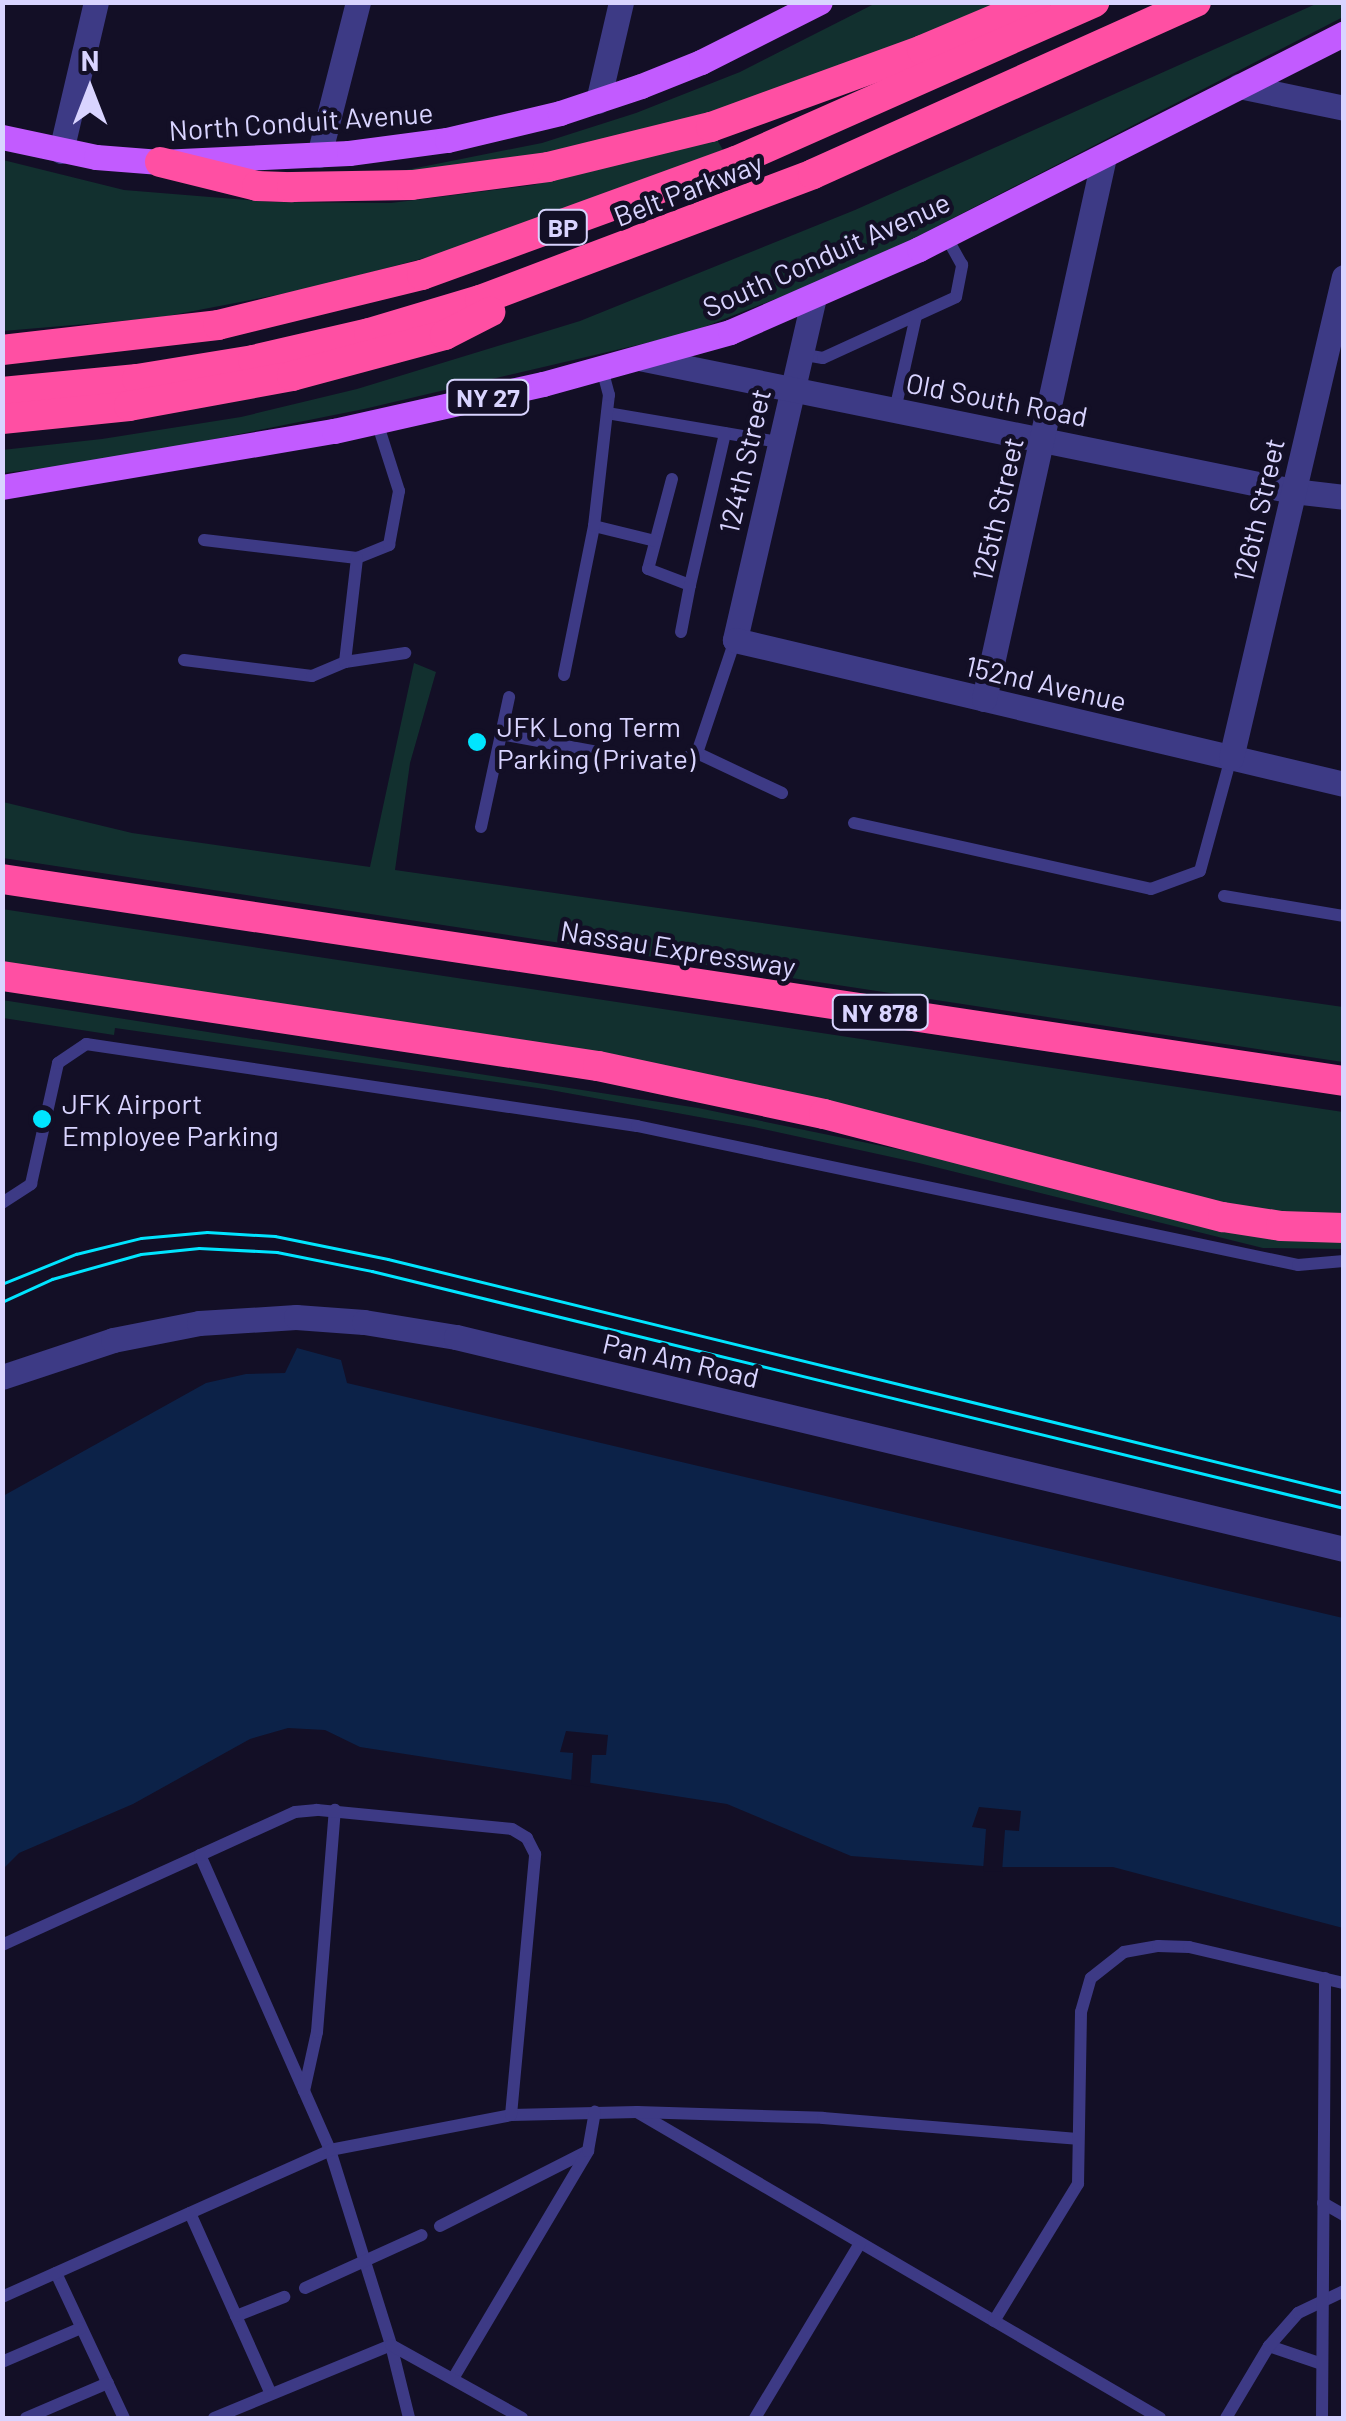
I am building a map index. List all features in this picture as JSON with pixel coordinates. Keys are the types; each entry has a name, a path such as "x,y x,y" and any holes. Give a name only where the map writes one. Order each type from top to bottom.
{"highway":[{"path":"160,162 257,186 292,188 412,185 548,167 640,147 728,121 873,69 1036,2"},
{"name":"Belt Parkway","path":"2,350 218,325 422,276 736,161 1094,2"},
{"name":"Belt Parkway","path":"2,392 176,373 332,342 441,312 595,259 813,174 1196,2"},
{"path":"2,419 186,397 342,364 445,335 595,259"},
{"name":"Nassau Expressway","path":"2,879 1344,1081"},
{"path":"2,976 637,1073 824,1114 1223,1218 1281,1226 1344,1228"}],"main road":[{"name":"North Conduit Avenue","path":"2,137 61,150 160,162 319,155 447,140 598,102 701,62 820,2"},
{"name":"South Conduit Avenue","path":"2,489 378,422 602,368 730,332 946,236 1344,33"}],"street":[{"path":"61,150 96,2"},
{"path":"319,155 358,2"},
{"path":"598,102 621,2"},
{"path":"1239,86 1344,108"},
{"name":"125th Street","path":"984,699 1104,156"},
{"name":"126th Street","path":"1232,758 1344,277"},
{"name":"124th Street","path":"735,640 814,296"},
{"name":"Old South Road","path":"640,358 1293,491 1344,497"},
{"name":"152nd Avenue","path":"735,640 1344,784"},
{"name":"Pan Am Road","path":"2,1377 96,1344 199,1323 296,1317 392,1325 1344,1549"}],"lane":[{"path":"800,354 823,358 956,297 962,265 946,236"},
{"path":"895,410 916,316"},
{"path":"564,675 594,526 609,395 602,368"},
{"path":"607,413 779,442"},
{"path":"204,540 357,558 390,544 399,491 378,422"},
{"path":"681,632 725,432"},
{"path":"672,480 648,569 690,586"},
{"path":"594,526 656,541"},
{"path":"345,662 357,558"},
{"path":"501,734 669,765 697,753 735,640"},
{"path":"184,660 312,676 345,662 405,654"},
{"path":"481,827 510,697"},
{"path":"697,753 782,793"},
{"path":"854,823 1151,888 1200,871 1232,758"},
{"path":"1224,896 1344,916"},
{"path":"2,1203 31,1184 58,1063 86,1044 637,1126 1298,1266 1344,1261"},
{"path":"304,2091 317,2032 335,1810"},
{"path":"2,1945 294,1812 335,1810 512,1829 527,1838 535,1854 511,2115"},
{"path":"200,1855 330,2150 391,2344 409,2418"},
{"path":"994,2321 1078,2184 1081,2012 1091,1978 1124,1952 1190,1947 1344,1983"},
{"path":"1322,2418 1325,1978"},
{"path":"454,2377 588,2151 595,2112"},
{"path":"2,2297 330,2150 511,2115 637,2112 823,2118 1077,2139"},
{"path":"637,2112 1160,2418"},
{"path":"440,2226 588,2151"},
{"path":"1323,2203 1344,2215"},
{"path":"190,2213 270,2394"},
{"path":"305,2288 422,2235"},
{"path":"755,2418 860,2242"},
{"path":"56,2273 124,2418"},
{"path":"1226,2418 1269,2346 1298,2313 1322,2298 1344,2291"},
{"path":"236,2316 284,2297"},
{"path":"2,2362 82,2328"},
{"path":"391,2344 522,2418"},
{"path":"214,2418 391,2344"},
{"path":"1269,2346 1322,2364"},
{"path":"26,2418 108,2383"}],"green space":[{"path":"876,3 1015,3 745,107 508,167 386,174 542,143 636,113 740,72"},
{"path":"1318,3 1343,3 1343,17 866,263 689,333 364,409 105,461 3,473 2,450 241,417 357,389 580,321 855,210"},
{"path":"716,138 723,150 447,252 308,289 157,318 3,331 3,160 124,190 271,202 391,203 533,185"},
{"path":"414,663 436,672 410,763 395,870 1343,1007 1343,1062 3,858 3,802 132,833 370,867"},
{"path":"2,909 1343,1112 1343,1221 1299,1223 974,1146 3,966"},
{"path":"2,1000 698,1108 1343,1241 1343,1249 1263,1248 919,1163 754,1127 545,1089 115,1028 114,1035 3,1018"}],"water":[{"path":"297,1348 341,1360 347,1383 1343,1618 1343,1928 1113,1867 996,1867 851,1856 727,1804 360,1747 325,1730 288,1728 250,1739 133,1804 19,1853 3,1869 3,1496 206,1383 246,1374 285,1373"}],"pier":[{"path":"566,1731 608,1735 606,1755 592,1755 590,1787 571,1784 573,1753 560,1752"},
{"path":"979,1807 1021,1811 1019,1831 1005,1830 1002,1872 983,1871 986,1829 972,1827"}],"tram line":[{"path":"2,1284 76,1254 141,1238 207,1232 275,1236 388,1259 1344,1493"},
{"path":"2,1302 52,1279 141,1254 199,1248 277,1252 372,1271 1344,1508"}],"place":[{"name":"JFK Long Term Parking (Private)","path":"477,742"},
{"name":"JFK Airport Employee Parking","path":"42,1119"}]}
